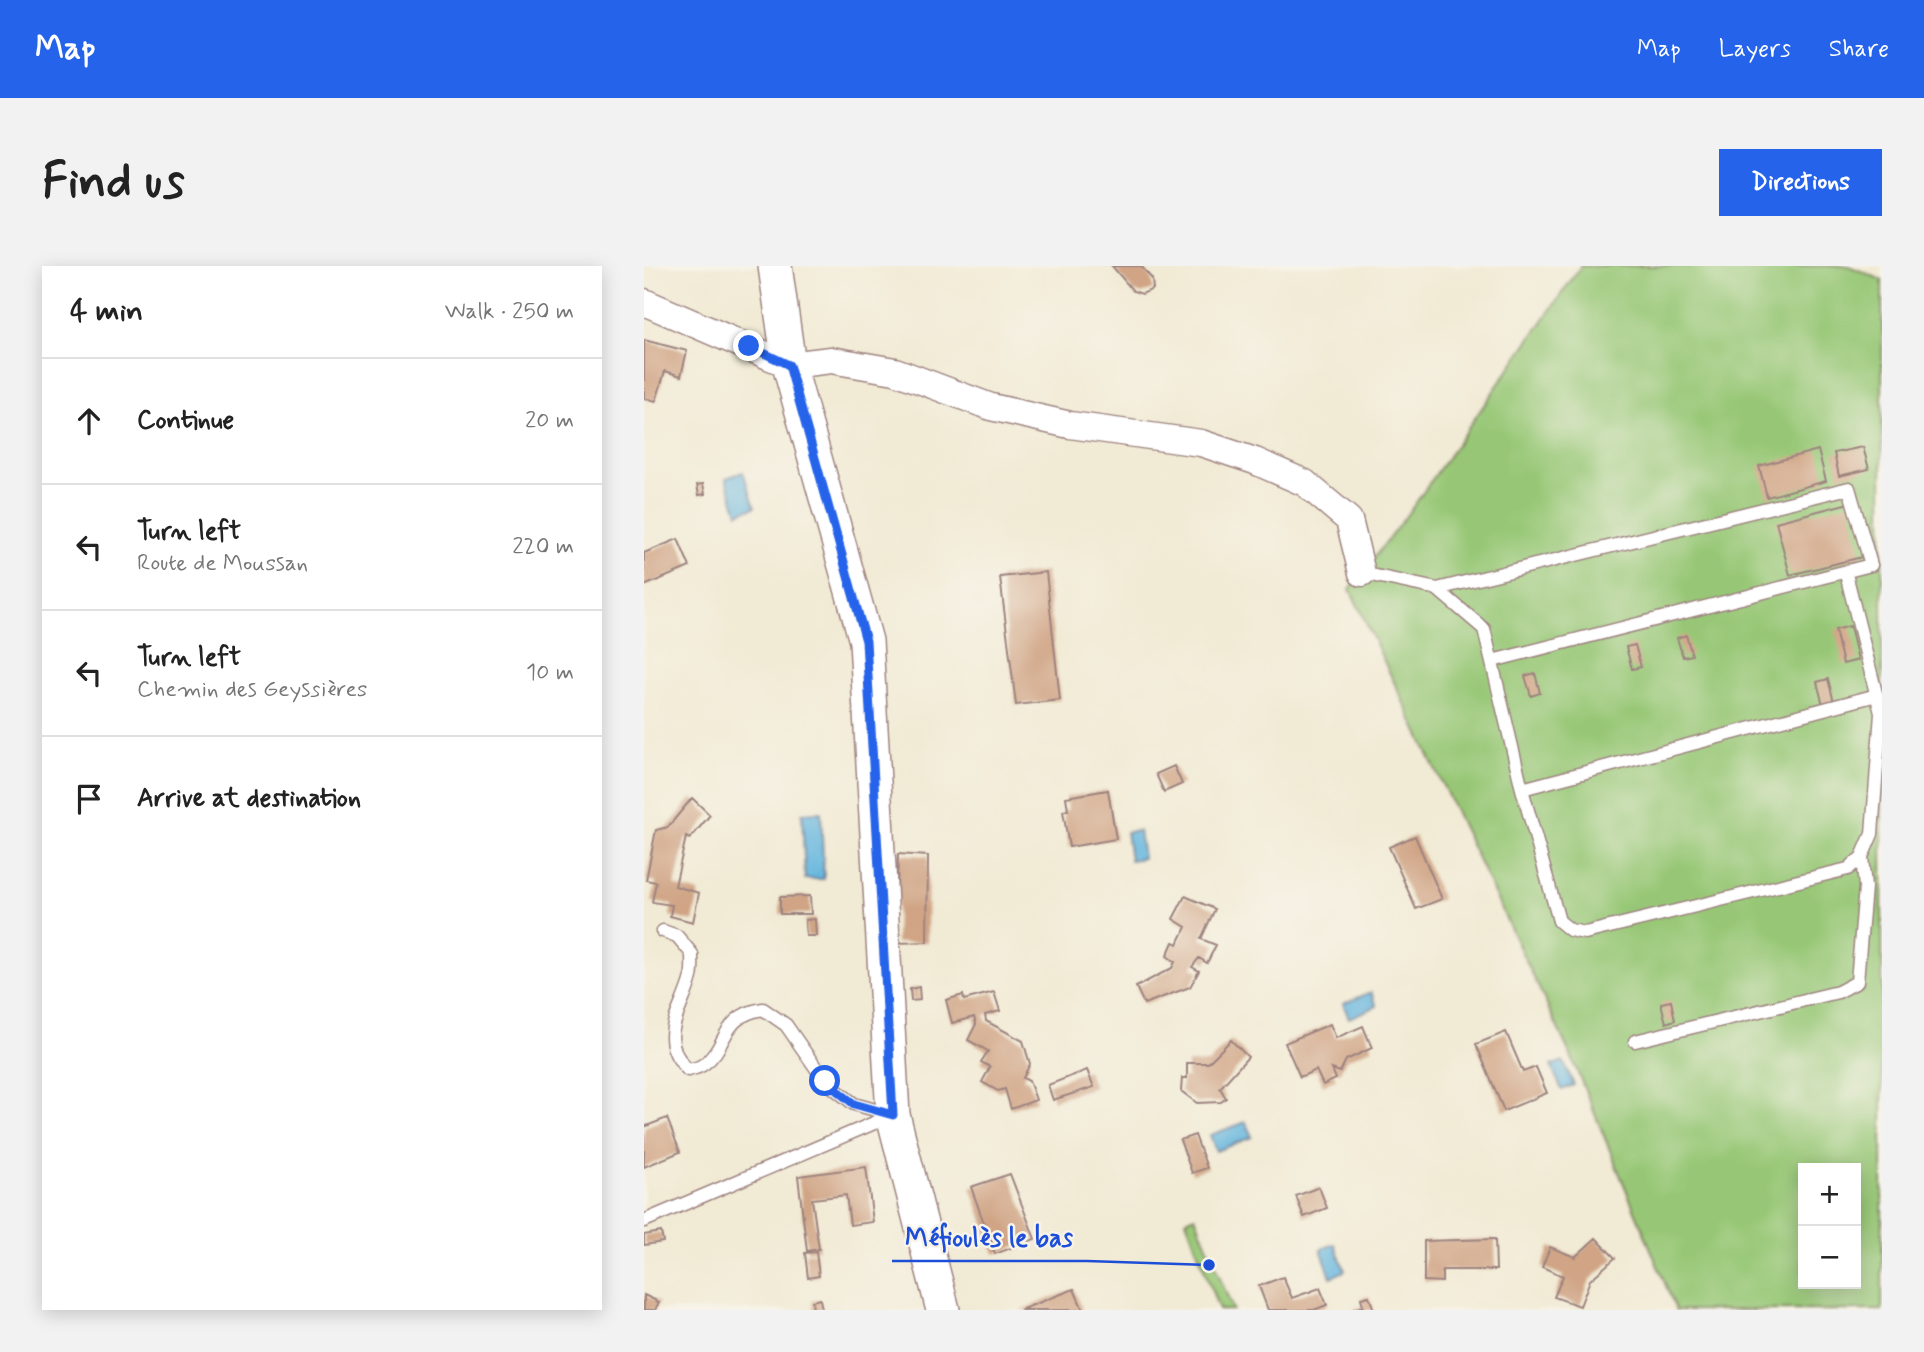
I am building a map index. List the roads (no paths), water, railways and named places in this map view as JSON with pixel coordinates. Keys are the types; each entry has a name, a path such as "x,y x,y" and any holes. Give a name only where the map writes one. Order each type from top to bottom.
{"street":[{"path":"775,266 789,365 866,641 893,1115 943,1310"},
{"path":"644,302 789,365 831,360 895,371 991,407 1070,425 1201,443 1255,461 1305,483 1349,520 1362,573"}],"lane":[{"path":"1362,573 1437,589 1849,488 1871,565 1492,661"},
{"path":"1635,1041 1838,992 1857,982 1865,887 1863,857 1872,834 1881,713 1846,573"},
{"path":"1437,589 1484,629 1522,789 1559,921 1570,930 1585,933 1848,869 1863,857"},
{"path":"1522,789 1877,695"},
{"path":"663,930 677,936 692,954 691,977 680,1000 671,1035 676,1058 688,1070 705,1064 733,1023 747,1012 763,1009 786,1025 825,1081 854,1104 893,1115"},
{"path":"644,1221 893,1115"}],"water":[{"path":"743,472 755,507 738,513 726,478"},
{"path":"821,812 824,879 805,879 802,813"},
{"path":"1139,831 1143,858 1130,860 1126,832"},
{"path":"1371,992 1377,1006 1349,1018 1343,1004"},
{"path":"1563,1061 1574,1085 1562,1090 1551,1066"},
{"path":"1246,1122 1252,1137 1216,1151 1210,1135"},
{"path":"1335,1244 1345,1271 1331,1277 1321,1249"}],"place":[{"name":"Méfioulès le bas","path":"1209,1265"}]}
